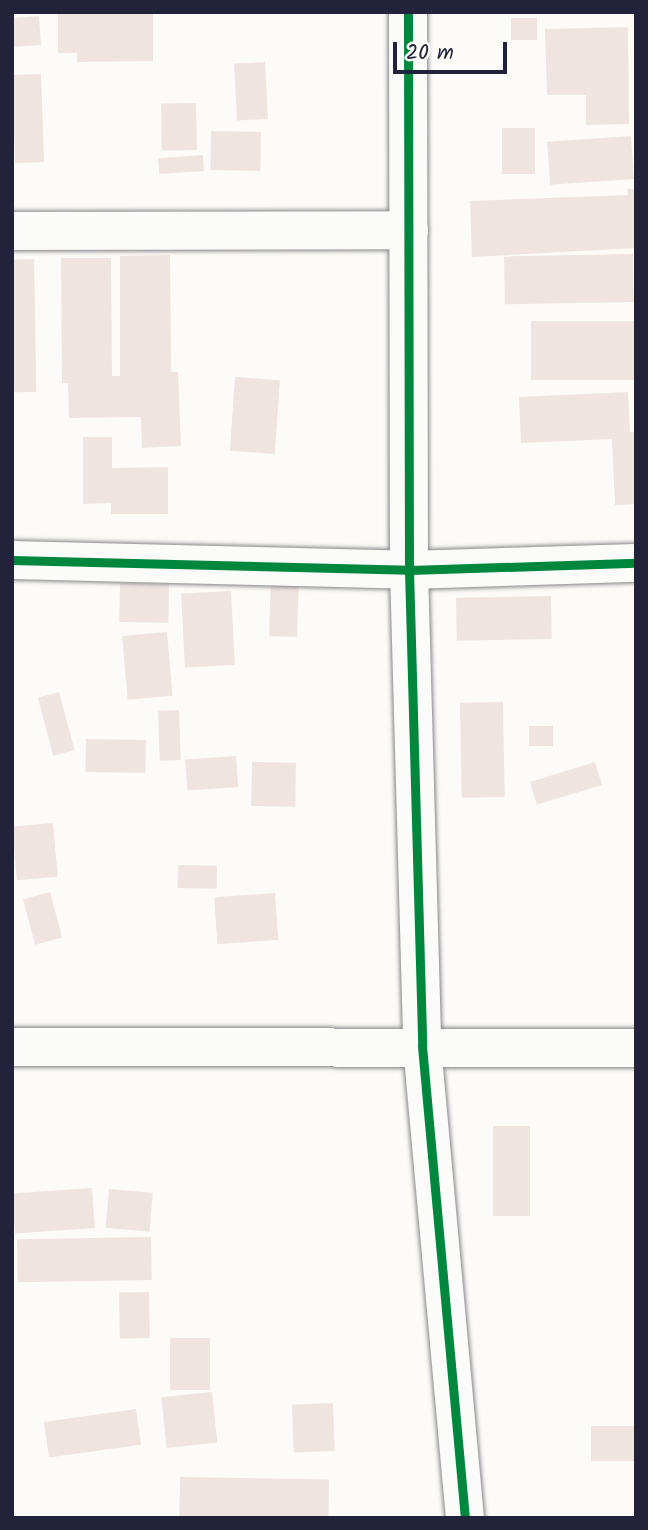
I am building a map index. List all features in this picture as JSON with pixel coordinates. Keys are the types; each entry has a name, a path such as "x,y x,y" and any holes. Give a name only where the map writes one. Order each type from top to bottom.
{"street":[{"path":"408,12 409,570 422,1046 465,1518"},
{"path":"12,231 409,230"},
{"path":"12,560 409,570 636,563"},
{"path":"12,1046 636,1048"}],"building":[{"path":"58,12 153,12 153,61 77,62 77,53 58,53"},
{"path":"39,16 41,45 14,47 12,18"},
{"path":"511,18 537,18 537,40 511,40"},
{"path":"628,27 629,124 586,125 586,95 547,95 545,29"},
{"path":"265,62 268,119 237,121 234,64"},
{"path":"41,74 44,162 15,163 12,75"},
{"path":"196,103 197,150 162,151 161,104"},
{"path":"502,128 535,128 535,174 502,174"},
{"path":"211,131 261,132 260,171 210,170"},
{"path":"631,136 634,179 550,185 547,142"},
{"path":"203,155 204,171 159,174 158,158"},
{"path":"627,189 636,189 636,248 472,257 470,201 628,195"},
{"path":"633,254 634,302 505,304 504,256"},
{"path":"170,255 171,372 178,372 181,446 142,448 141,417 69,418 68,383 62,383 61,258 111,258 112,376 120,376 120,256"},
{"path":"12,259 34,259 36,392 14,392"},
{"path":"531,321 636,321 636,380 531,380"},
{"path":"235,377 280,380 275,454 230,451"},
{"path":"628,392 630,432 636,432 636,504 615,505 612,439 521,443 519,397"},
{"path":"83,437 112,437 112,468 168,467 168,514 111,514 111,503 83,504"},
{"path":"271,578 299,579 297,637 269,636"},
{"path":"120,583 169,584 168,623 119,622"},
{"path":"231,591 235,665 185,668 181,594"},
{"path":"551,596 552,639 457,641 456,598"},
{"path":"167,632 173,696 128,700 122,636"},
{"path":"59,692 75,750 53,756 38,698"},
{"path":"503,702 505,797 462,798 460,703"},
{"path":"179,710 181,760 160,761 158,711"},
{"path":"529,726 553,726 553,746 529,746"},
{"path":"86,739 146,740 145,773 85,772"},
{"path":"236,756 238,787 187,790 185,760"},
{"path":"252,762 296,763 295,807 251,806"},
{"path":"595,762 602,785 537,805 530,782"},
{"path":"53,823 58,877 17,880 12,827"},
{"path":"178,865 217,866 217,889 178,888"},
{"path":"50,892 62,937 35,945 23,899"},
{"path":"275,893 278,940 217,944 214,897"},
{"path":"493,1126 530,1126 530,1216 493,1216"},
{"path":"92,1188 95,1228 15,1233 12,1194"},
{"path":"109,1189 153,1193 149,1232 106,1228"},
{"path":"151,1237 152,1280 18,1282 17,1239"},
{"path":"149,1292 150,1338 120,1339 119,1293"},
{"path":"170,1338 210,1338 210,1390 170,1390"},
{"path":"212,1392 217,1443 167,1448 161,1397"},
{"path":"333,1403 335,1451 294,1452 292,1404"},
{"path":"136,1409 141,1445 49,1458 44,1422"},
{"path":"591,1426 636,1426 636,1461 591,1461"},
{"path":"180,1477 329,1480 328,1518 179,1518"}],"cycle path":[{"path":"408,12 409,570 422,1046 465,1518"},
{"path":"12,560 409,570 636,563"}]}
